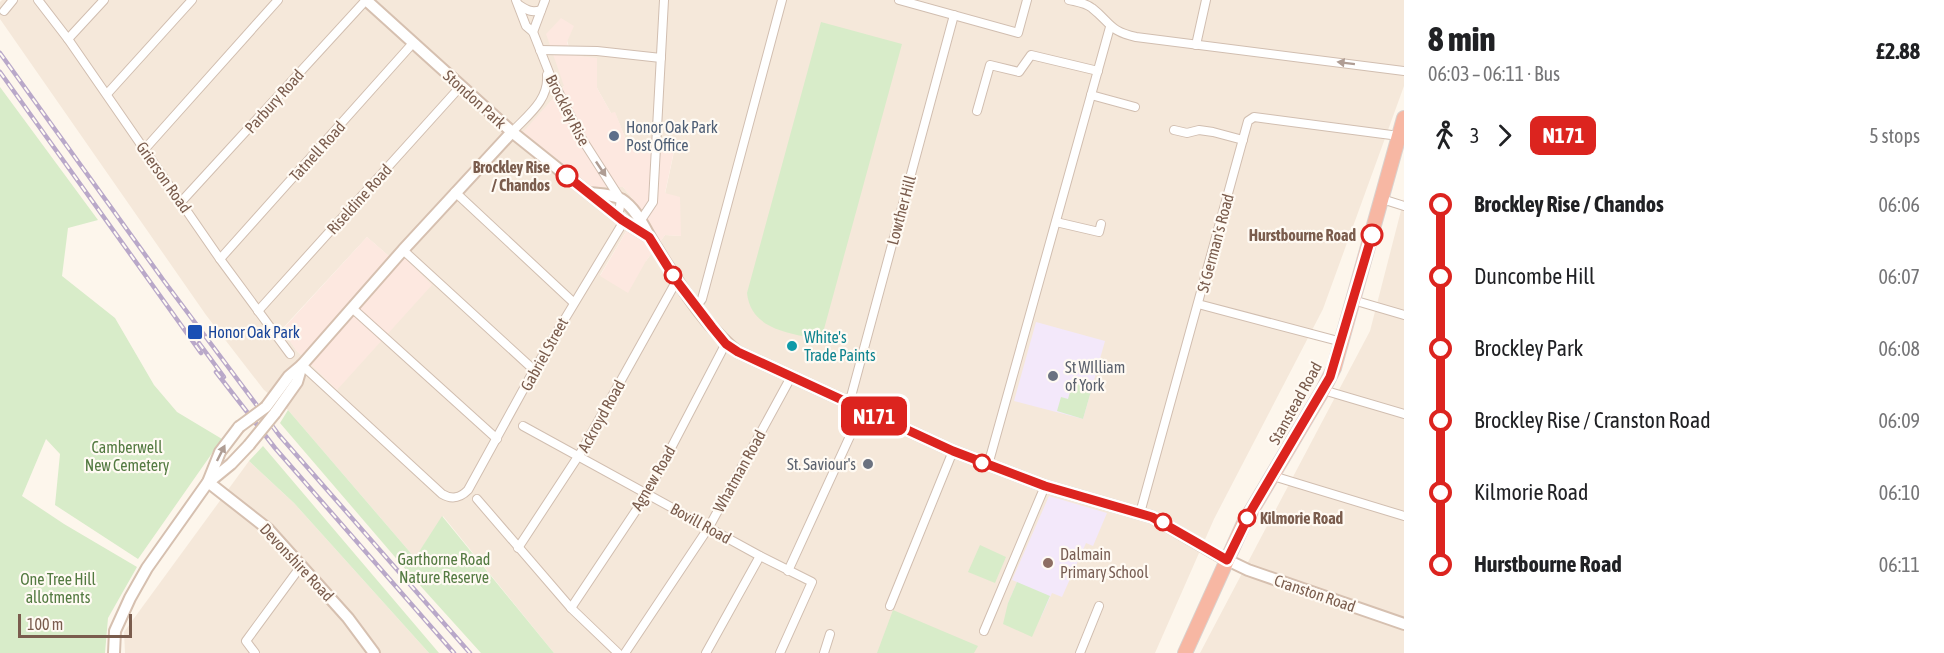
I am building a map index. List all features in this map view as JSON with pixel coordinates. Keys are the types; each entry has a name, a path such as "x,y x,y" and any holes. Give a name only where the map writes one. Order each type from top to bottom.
{"highway":[{"name":"Stanstead Road","path":"1185,653 1248,517 1334,368 1404,118"}],"main road":[{"name":"Stondon Park","path":"366,0 512,132 649,237"},
{"path":"208,482 231,464 249,445 289,376 512,132"},
{"name":"Stondon Park","path":"613,209 621,200 641,220 649,237"},
{"path":"649,237 676,280 726,344 738,352 953,451 1045,486 1140,513 1164,523 1227,560"},
{"path":"114,653 115,631 135,588 208,482 220,452 239,427 270,410"},
{"name":"Devonshire Road","path":"208,482 268,529 348,618 374,653"},
{"name":"Cranston Road","path":"1227,560 1248,570 1404,624"}],"street":[{"path":"4,11 13,0"},
{"name":"Grierson Road","path":"38,0 69,39 220,259 290,354"},
{"path":"69,39 104,0"},
{"path":"107,94 192,0"},
{"path":"144,150 278,0"},
{"name":"Parbury Road","path":"181,202 366,0"},
{"path":"641,220 653,202 664,0"},
{"path":"697,306 702,299 782,0"},
{"path":"899,0 1018,33 1027,0"},
{"path":"1069,0 1091,7 1110,27 1121,34 1404,71"},
{"path":"1196,45 1206,0"},
{"path":"533,32 545,1"},
{"path":"517,2 528,11 541,10"},
{"name":"Brockley Rise","path":"517,2 526,26 533,32 563,102 589,151 621,200"},
{"name":"Lowther Hill","path":"849,404 954,15"},
{"path":"988,465 1110,27"},
{"name":"Tatnell Road","path":"220,259 413,44"},
{"path":"540,50 597,51 661,58"},
{"path":"977,111 990,65 1019,72 1031,55 1098,71"},
{"path":"512,132 544,98 548,85 547,67"},
{"name":"Riseldine Road","path":"258,310 460,87"},
{"path":"1092,95 1136,107"},
{"path":"544,98 552,97 563,102"},
{"name":"St German's Road","path":"1140,513 1248,121 1254,117 1399,136"},
{"path":"1174,130 1187,133 1197,130 1207,131 1243,140"},
{"path":"455,192 573,302"},
{"path":"1382,199 1404,206"},
{"path":"613,209 619,212 621,200"},
{"name":"Gabriel Street","path":"302,364 442,494 455,498 464,494 573,302 613,209"},
{"path":"1056,222 1099,232 1101,224"},
{"path":"403,250 534,370"},
{"name":"Ackroyd Road","path":"518,548 578,456 676,280"},
{"path":"1353,300 1404,315"},
{"path":"1198,304 1341,342"},
{"path":"352,308 497,439"},
{"name":"Agnew Road","path":"571,608 647,494 726,344"},
{"name":"Whatman Road","path":"625,653 709,527 791,377"},
{"path":"1323,390 1404,414"},
{"path":"788,571 862,410"},
{"name":"Bovill Road","path":"523,426 760,556 812,582 780,653"},
{"path":"890,606 953,451"},
{"path":"1272,476 1404,516"},
{"path":"984,631 1045,486"},
{"path":"477,499 571,608 618,653"},
{"path":"706,653 760,556"},
{"path":"255,653 246,641 301,566"},
{"path":"1080,653 1099,606"},
{"path":"824,653 830,634"}],"shaded area":[{"path":"2,0 1404,0 1404,86 1323,309 1214,519 1155,653 554,653 443,516 415,558 288,410 264,390 206,315 0,19","holes":["561,18 571,55 597,59 597,88 611,113 615,113 626,140 675,147 665,194 681,236 665,235 646,261 600,275 640,208 623,187 523,133 564,86","367,237 397,263 337,390 296,350 282,329"]},
{"path":"561,18 574,26 567,42 571,55 597,58 597,88 611,113 615,112 626,140 675,146 665,193 680,197 681,236 665,235 646,261 628,293 600,276 640,208 623,187 592,187 523,132 564,86 546,34"},
{"path":"1404,199 1404,653 1200,653 1370,331"},
{"path":"367,237 397,263 403,256 432,285 337,390 296,350 282,330"},
{"path":"1036,322 1105,341 1083,419 1014,401"},
{"path":"249,461 294,503 429,653 125,653 124,632"},
{"name":"Dalmain Primary School","path":"1049,496 1107,513 1093,546 1086,543 1062,597 1052,593 1041,617 1008,603 1017,582 1012,580"}],"green space":[{"path":"821,22 902,44 821,340 786,332 765,323 750,306 747,293"},
{"path":"0,87 98,220 68,228 62,276 115,318 154,385 177,412 222,439 138,559 55,505 60,454 46,439 22,496 137,567 108,618 105,653 0,653"},
{"path":"1074,378 1093,384 1083,419 1057,411 1061,397 1068,399"},
{"name":"Garthorne Road Nature Reserve","path":"288,410 415,558 442,516 554,653 481,653 280,423"},
{"path":"263,446 439,653 429,653 294,503 249,461"},
{"path":"980,545 1006,557 995,583 968,572"},
{"path":"1017,582 1050,596 1032,637 1003,624 1008,603"},
{"path":"893,610 978,646 974,653 877,653"}],"railway":[{"path":"0,53 164,281 279,435 470,653"},
{"path":"0,72 201,353"},
{"path":"199,343 224,377"},
{"path":"216,372 275,448 454,653"}],"bus line":[{"name":"N171","path":"567,176 622,220 649,237 676,280 712,327 726,344 738,352 917,436 988,465 1068,494 1152,517 1227,560 1252,509 1330,377 1372,235"}],"place":[{"name":"Honor Oak Park Post Office","path":"614,136"},
{"name":"Brockley Rise / Chandos","path":"567,176"},
{"name":"Hurstbourne Road","path":"1372,235"},
{"name":"Honor Oak Park","path":"195,332"},
{"name":"White's Trade Paints","path":"792,346"},
{"name":"St WIlliam of York","path":"1053,376"},
{"name":"St. Saviour's","path":"868,464"},
{"name":"Kilmorie Road","path":"1247,518"},
{"name":"Dalmain Primary School","path":"1048,563"}],"park label":[{"name":"Camberwell New Cemetery","path":"127,456"},
{"name":"One Tree Hill allotments","path":"58,588"}]}
